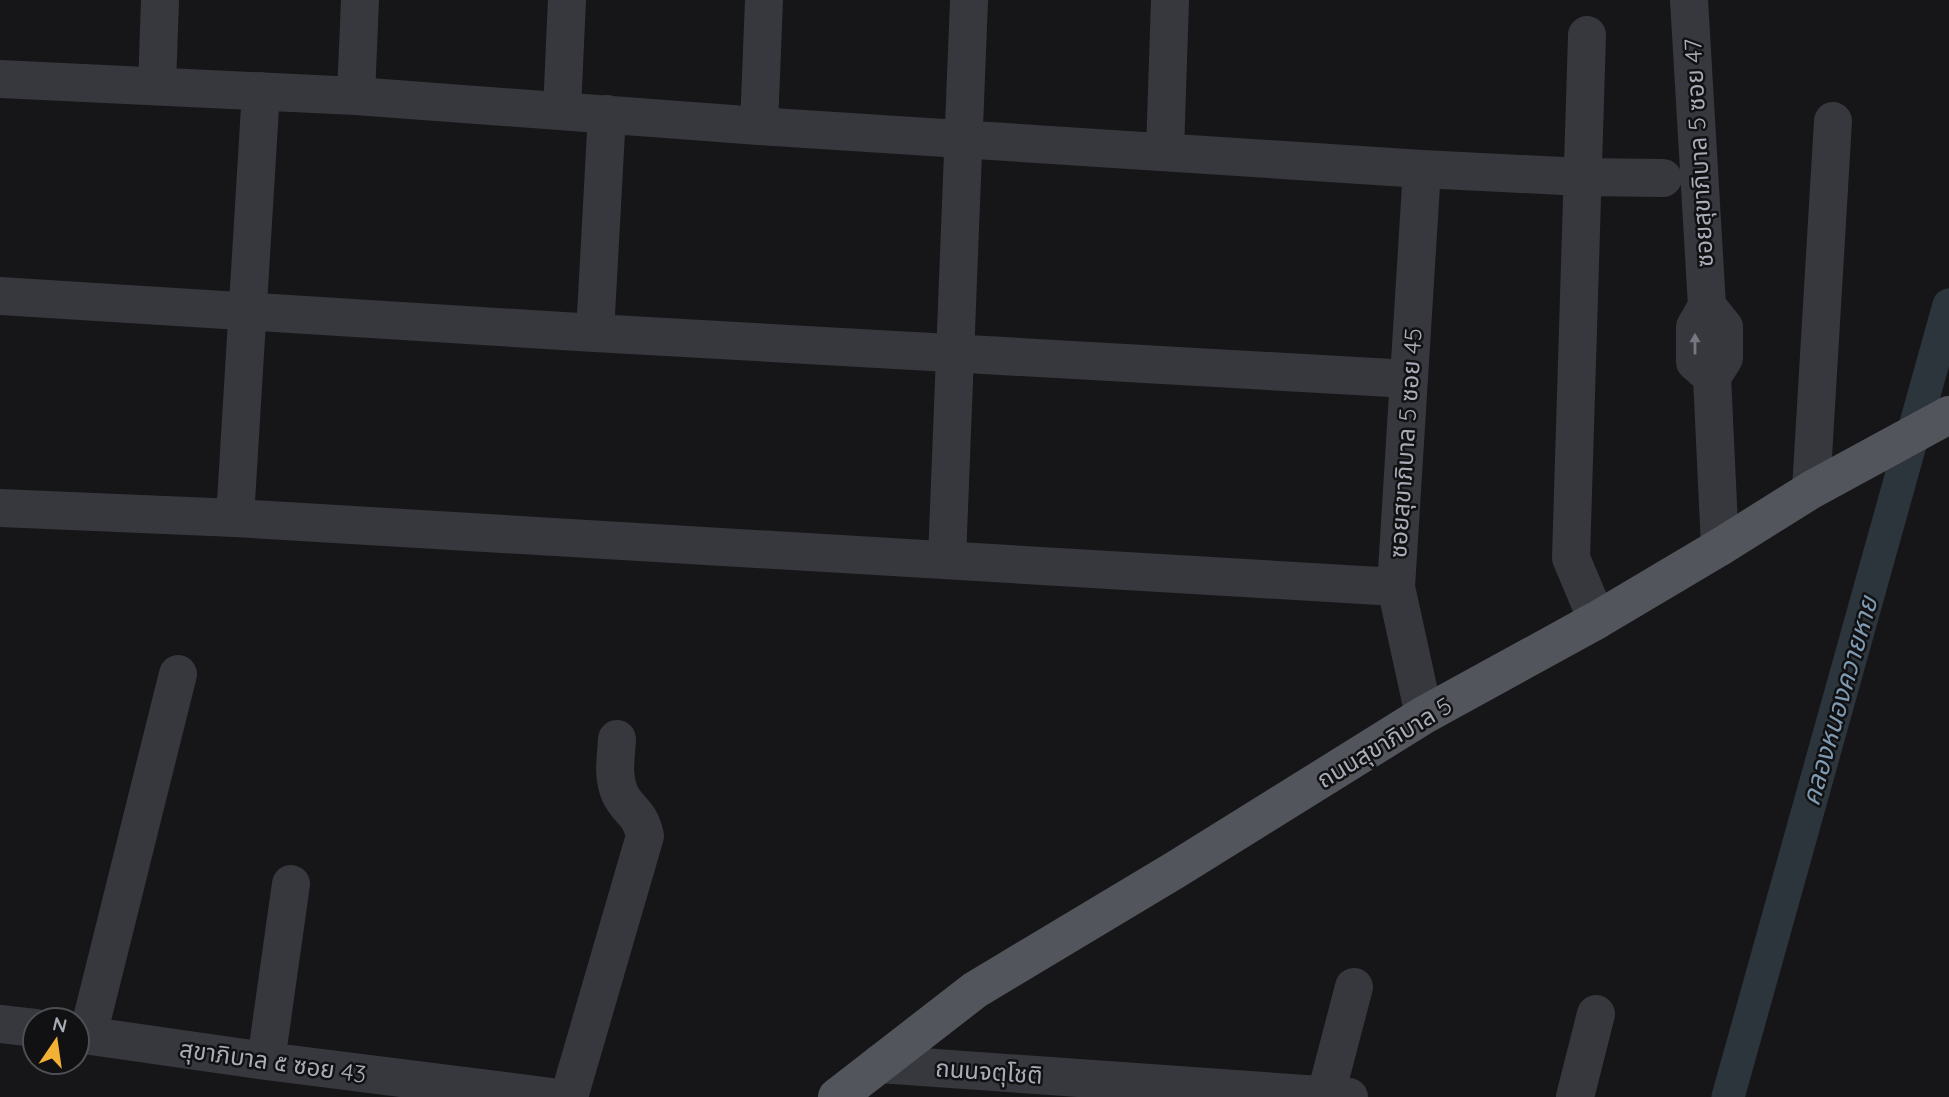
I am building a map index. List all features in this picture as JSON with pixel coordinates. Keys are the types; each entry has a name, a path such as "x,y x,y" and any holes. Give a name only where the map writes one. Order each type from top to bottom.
{"main road":[{"name":"ถนนสุขาภิบาล 5","path":"836,1097 975,990 1175,870 1424,715 1597,620 1811,490 1948,416"}],"street":[{"path":"157,86 160,0"},
{"path":"356,96 360,0"},
{"path":"562,110 567,0"},
{"path":"759,127 764,0"},
{"path":"947,559 969,0"},
{"path":"1165,152 1170,0"},
{"name":"ซอยสุขาภิบาล 5 ซอย 47","path":"1689,0 1707,306 1724,327 1724,358 1712,377 1720,547"},
{"path":"1587,35 1571,558 1597,620"},
{"path":"0,79 356,96 759,127 1422,169 1663,178"},
{"path":"235,518 261,91"},
{"path":"595,333 607,114"},
{"path":"1811,490 1833,121"},
{"name":"ซอยสุขาภิบาล 5 ซอย 45","path":"1422,169 1396,587 1424,715"},
{"path":"0,296 1409,379"},
{"path":"0,508 235,518 1396,587"},
{"path":"90,1006 178,674"},
{"path":"569,1097 645,836 642,821 621,796 615,777 617,739"},
{"path":"266,1061 290,884"},
{"path":"1338,1096 1354,987"},
{"path":"1576,1097 1596,1014"},
{"path":"0,1024 21,1026"},
{"name":"สุขาภิบาล ๕ ซอย 43","path":"91,1035 266,1061 552,1097"},
{"name":"ถนนจตุโชติ","path":"879,1064 1338,1096"}],"waterway":[{"name":"คลองหนองควายหาย","path":"1728,1097 1949,305"}]}
